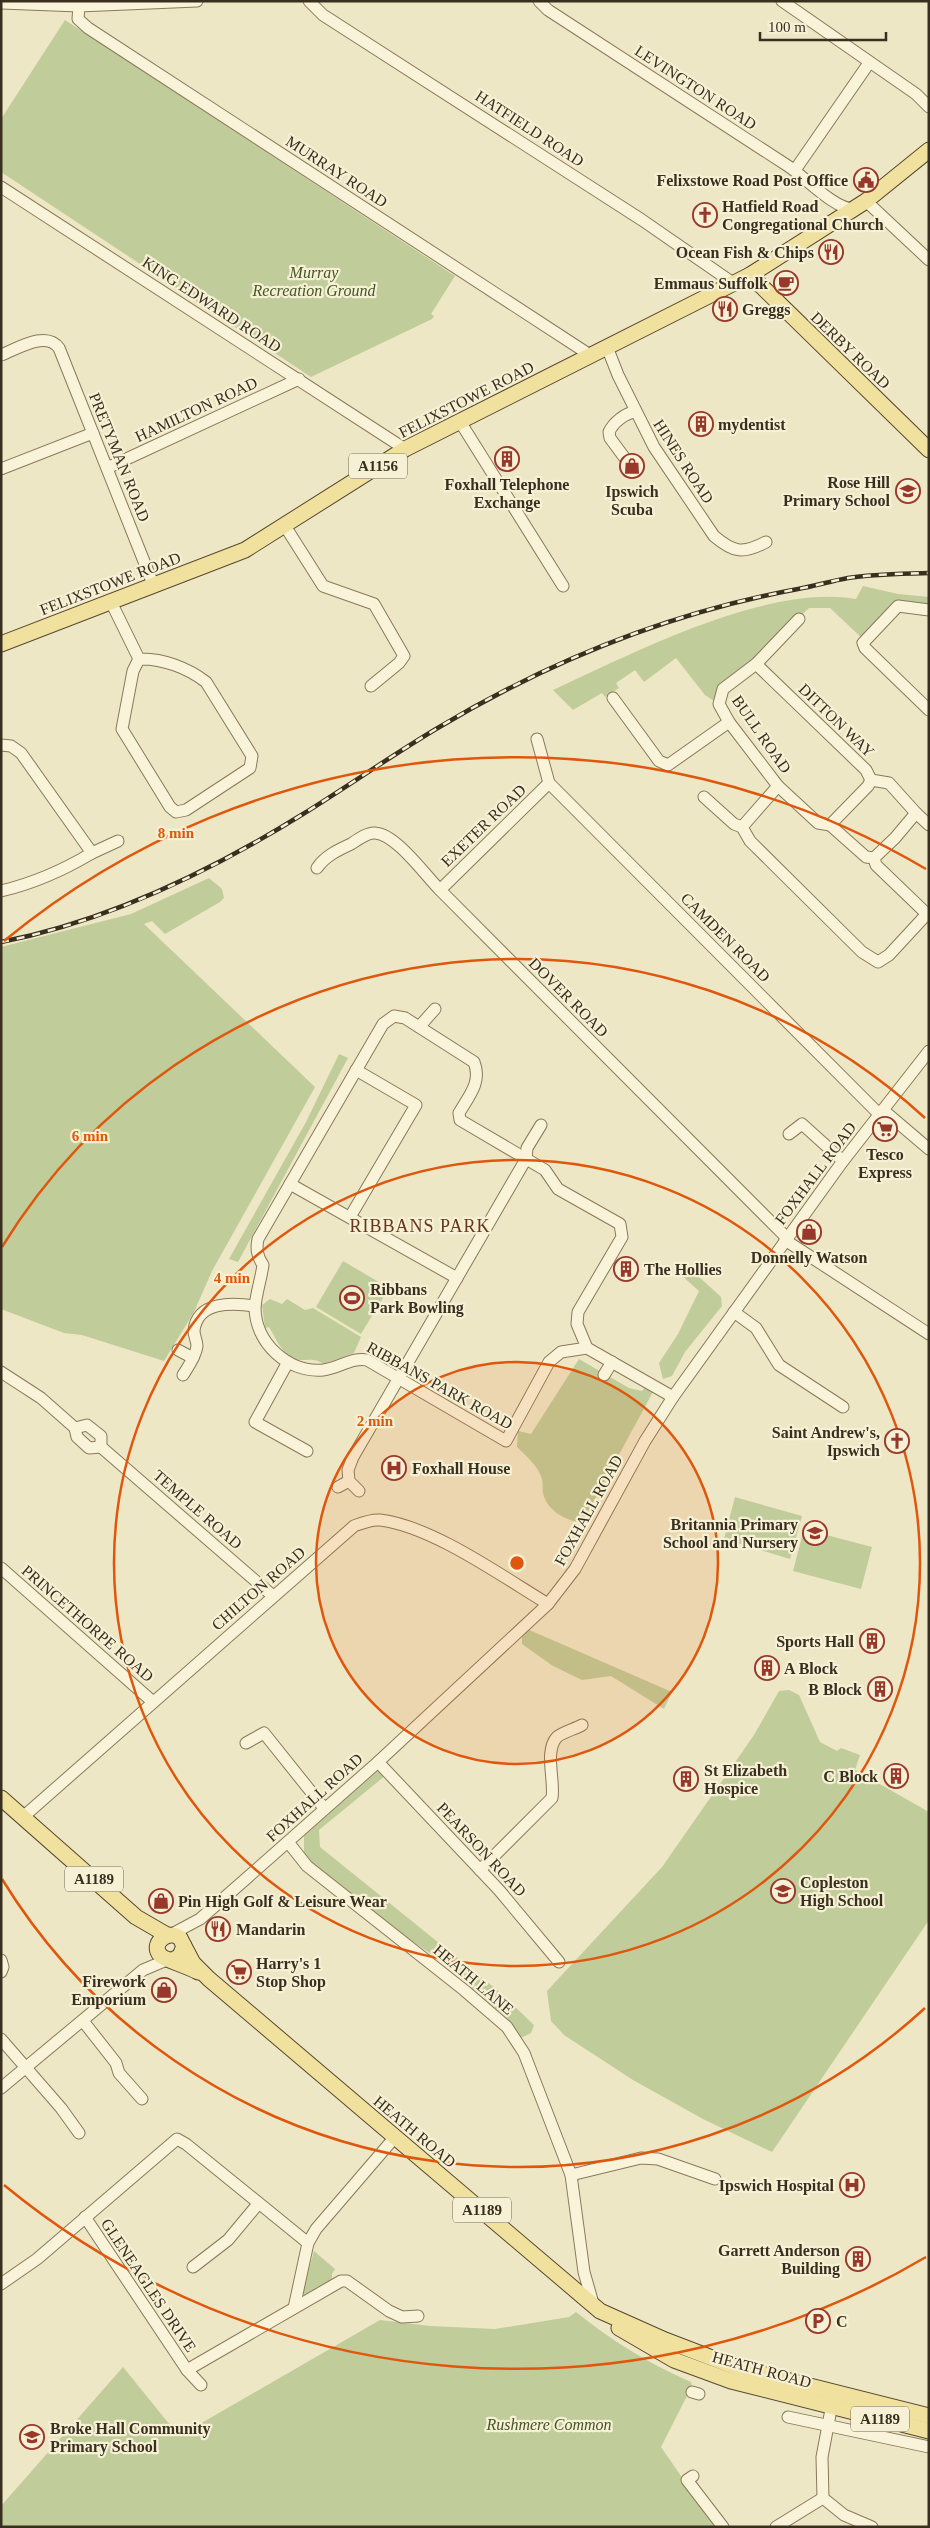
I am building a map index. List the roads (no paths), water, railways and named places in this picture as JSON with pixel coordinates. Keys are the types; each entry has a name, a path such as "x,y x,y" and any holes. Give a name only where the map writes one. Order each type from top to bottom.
{"main road":[{"name":"FELIXSTOWE ROAD","path":"1,644 110,600 245,550 286,526 405,449 458,420 607,348 750,275 848,214 929,150"},
{"name":"DERBY ROAD","path":"750,275 929,450"},
{"name":"A1189","path":"1,1798 136,1917 164,1954"},
{"name":"A1189","path":"136,1917 177,1940"},
{"path":"162,1938 177,1940 182,1954 164,1954 162,1938"},
{"name":"HEATH ROAD","path":"177,1940 193,1963 209,1979 597,2309 609,2322 674,2360 731,2381 929,2416"},
{"name":"HEATH ROAD","path":"164,1954 209,1979"},
{"name":"HEATH ROAD","path":"597,2309 708,2358 773,2376 833,2400 929,2431"}],"street":[{"path":"1,3 18,2 79,6 197,1"},
{"name":"HATFIELD ROAD","path":"309,1 323,15 702,254 734,283"},
{"name":"LEVINGTON ROAD","path":"539,1 548,10 795,170 834,202 847,209 848,214"},
{"path":"782,1 916,94 929,107"},
{"name":"MURRAY ROAD","path":"79,6 78,20 88,28 590,355"},
{"path":"795,170 870,63"},
{"name":"KING EDWARD ROAD","path":"1,187 405,449"},
{"path":"866,201 929,260"},
{"name":"PRETYMAN ROAD","path":"1,355 44,340 55,344 61,352 153,584"},
{"name":"HINES ROAD","path":"607,348 635,412 654,447 714,536 735,550 745,551 766,542"},
{"name":"HAMILTON ROAD","path":"107,468 299,379"},
{"path":"624,457 610,438 609,432 612,426 630,413 635,412"},
{"path":"458,420 563,586"},
{"path":"1,470 92,433"},
{"path":"286,526 323,586 374,604 404,656 399,663 371,686"},
{"path":"110,600 140,659"},
{"path":"929,610 898,606 864,640 864,648 929,710"},
{"name":"BULL ROAD","path":"742,827 778,786 729,722 719,704 723,689 756,664 799,619"},
{"path":"140,659 155,659 197,675 206,682 252,756 250,768 186,810 176,812 170,807 122,729 133,671 140,659"},
{"name":"DITTON WAY","path":"756,664 866,770 871,780 868,786 830,825"},
{"path":"613,698 659,761 668,765 729,722"},
{"path":"538,739 549,783"},
{"path":"1,745 12,746 21,754 92,853"},
{"path":"871,780 888,783 929,825"},
{"name":"EXETER ROAD","path":"440,890 549,783"},
{"name":"CAMDEN ROAD","path":"549,783 881,1112 929,1149"},
{"path":"778,786 818,823 830,825 866,857 874,858"},
{"path":"704,797 734,824 742,827 750,841 862,952 878,962 889,955 927,915 880,871 874,858"},
{"path":"874,858 895,838 916,813"},
{"name":"DOVER ROAD","path":"317,868 322,860 334,852 373,832 384,835 396,843 440,890 786,1239 929,1334"},
{"path":"1,891 31,884 61,872 92,853 118,841"},
{"path":"419,1028 436,1010"},
{"name":"RIBBANS PARK ROAD","path":"399,1016 474,1062 478,1072 477,1083 459,1113 460,1120 545,1170 558,1189 620,1224 622,1237 578,1312 576,1324 587,1348 561,1352 549,1362 506,1441 367,1360 359,1358 335,1369 320,1370 307,1370 288,1362 267,1345 259,1327 255,1306 263,1266 258,1258 258,1239 356,1070 388,1019 399,1016"},
{"name":"FOXHALL ROAD","path":"177,1940 378,1762 548,1604 575,1569 606,1516 645,1441 673,1396 843,1160 929,1051"},
{"path":"350,1217 416,1105 356,1070"},
{"path":"789,1134 802,1124 843,1160"},
{"path":"359,1491 349,1481 348,1470 353,1457 400,1380 526,1158 527,1148 541,1125"},
{"path":"290,1184 457,1278"},
{"path":"184,1375 197,1346 194,1332 197,1321 208,1309 218,1304 255,1306"},
{"path":"734,1312 756,1328 778,1365 842,1406"},
{"path":"587,1348 673,1396"},
{"path":"178,1350 193,1358"},
{"path":"288,1362 255,1422 308,1451"},
{"path":"604,1375 612,1362"},
{"name":"TEMPLE ROAD","path":"1,1372 27,1387 76,1428 77,1437 89,1448 101,1447"},
{"name":"TEMPLE ROAD","path":"76,1428 87,1425 91,1427 100,1436 101,1447 273,1596"},
{"path":"338,1487 349,1481"},
{"name":"CHILTON ROAD","path":"23,1817 347,1531 362,1523 378,1520 406,1527 446,1544 548,1604"},
{"name":"PRINCETHORPE ROAD","path":"1,1568 153,1702"},
{"path":"480,1870 552,1798 554,1786 550,1748 558,1736 582,1726"},
{"path":"246,1743 264,1732 324,1808"},
{"name":"PEARSON ROAD","path":"378,1762 480,1870 559,1962"},
{"name":"HEATH LANE","path":"288,1842 307,1866 464,1990 507,2028 524,2053 571,2176 584,2272 597,2309"},
{"path":"1,2088 164,1954"},
{"path":"1,1960 3,1967 1,1972"},
{"path":"83,2021 116,2063 119,2073 142,2099"},
{"path":"1,2039 67,2115 79,2134"},
{"path":"294,2308 308,2243 316,2229 395,2137"},
{"path":"1,2284 37,2259 176,2139 186,2144 308,2243"},
{"path":"571,2176 641,2158 658,2159 715,2179"},
{"path":"193,2267 228,2240 258,2204"},
{"name":"GLENEAGLES DRIVE","path":"84,2217 188,2370 201,2385"},
{"path":"568,2285 584,2272"},
{"name":"GLENEAGLES DRIVE","path":"188,2370 341,2281 347,2281 389,2311 402,2317 418,2316"},
{"path":"833,2400 822,2457 823,2498 844,2515 872,2527"},
{"path":"788,2417 827,2427 929,2447"},
{"path":"693,2476 687,2480 723,2527"},
{"path":"776,2527 823,2498"}],"railway":[{"path":"1,942 81,921 120,907 195,874 268,835 419,739 479,704 566,661 611,642 702,611 750,599 848,578 929,573"}],"place":[{"name":"Felixstowe Road Post Office","path":"866,180"},
{"name":"Hatfield Road Congregational Church","path":"705,215"},
{"name":"Ocean Fish & Chips","path":"831,252"},
{"name":"Emmaus Suffolk","path":"786,283"},
{"name":"Greggs","path":"725,309"},
{"name":"mydentist","path":"701,424"},
{"name":"Foxhall Telephone Exchange","path":"507,459"},
{"name":"Ipswich Scuba","path":"632,466"},
{"name":"Rose Hill Primary School","path":"908,491"},
{"name":"Tesco Express","path":"885,1129"},
{"name":"Donnelly Watson","path":"809,1232"},
{"name":"The Hollies","path":"626,1269"},
{"name":"Ribbans Park Bowling","path":"352,1298"},
{"name":"Saint Andrew's, Ipswich","path":"897,1441"},
{"name":"Foxhall House","path":"394,1468"},
{"name":"Britannia Primary School and Nursery","path":"815,1533"},
{"name":"Sports Hall","path":"872,1641"},
{"name":"A Block","path":"767,1668"},
{"name":"B Block","path":"880,1689"},
{"name":"C Block","path":"896,1776"},
{"name":"St Elizabeth Hospice","path":"686,1779"},
{"name":"Copleston High School","path":"783,1891"},
{"name":"Pin High Golf & Leisure Wear","path":"161,1901"},
{"name":"Mandarin","path":"218,1929"},
{"name":"Harry's 1 Stop Shop","path":"239,1972"},
{"name":"Firework Emporium","path":"164,1990"},
{"name":"Ipswich Hospital","path":"852,2185"},
{"name":"Garrett Anderson Building","path":"858,2259"},
{"name":"C","path":"818,2321"},
{"name":"Broke Hall Community Primary School","path":"32,2437"}],"district":[{"name":"RIBBANS PARK","path":"420,1226"}],"park label":[{"name":"Murray Recreation Ground","path":"314,281"},
{"name":"Rushmere Common","path":"549,2424"}]}
